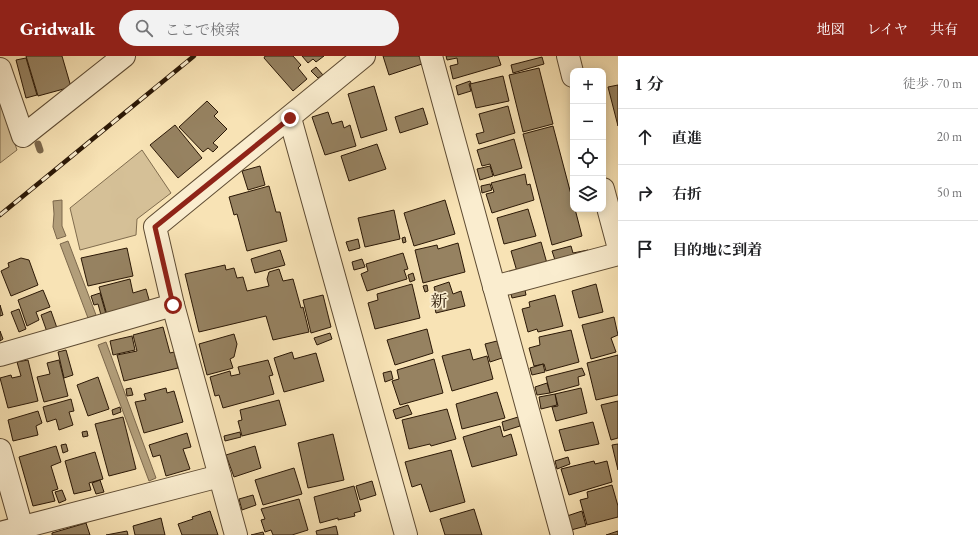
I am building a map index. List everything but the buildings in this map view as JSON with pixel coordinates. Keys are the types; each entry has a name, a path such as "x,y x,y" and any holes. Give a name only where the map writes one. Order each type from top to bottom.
{"street":[{"path":"0,71 23,136 124,56"},
{"path":"236,535 173,305 155,227 364,56"},
{"path":"430,56 562,535"},
{"path":"568,56 571,68"},
{"path":"290,118 406,535"},
{"path":"606,200 618,246"},
{"path":"494,287 618,254"},
{"path":"0,355 173,305"},
{"path":"0,450 23,531"},
{"path":"0,533 23,531 220,476"}],"shaded area":[{"path":"0,99 17,150 0,163"},
{"path":"142,150 171,193 137,219 136,235 80,250 70,208"},
{"path":"62,200 62,226 66,236 57,239 53,227 53,201"},
{"path":"68,241 96,315 88,318 60,244"},
{"path":"106,342 156,478 149,481 98,345"}],"waterway":[{"path":"38,144 40,150"}],"railway":[{"path":"0,215 194,56"}],"district":[{"name":"新","path":"439,301"}],"route":[{"path":"173,305 155,227 290,118"}]}
